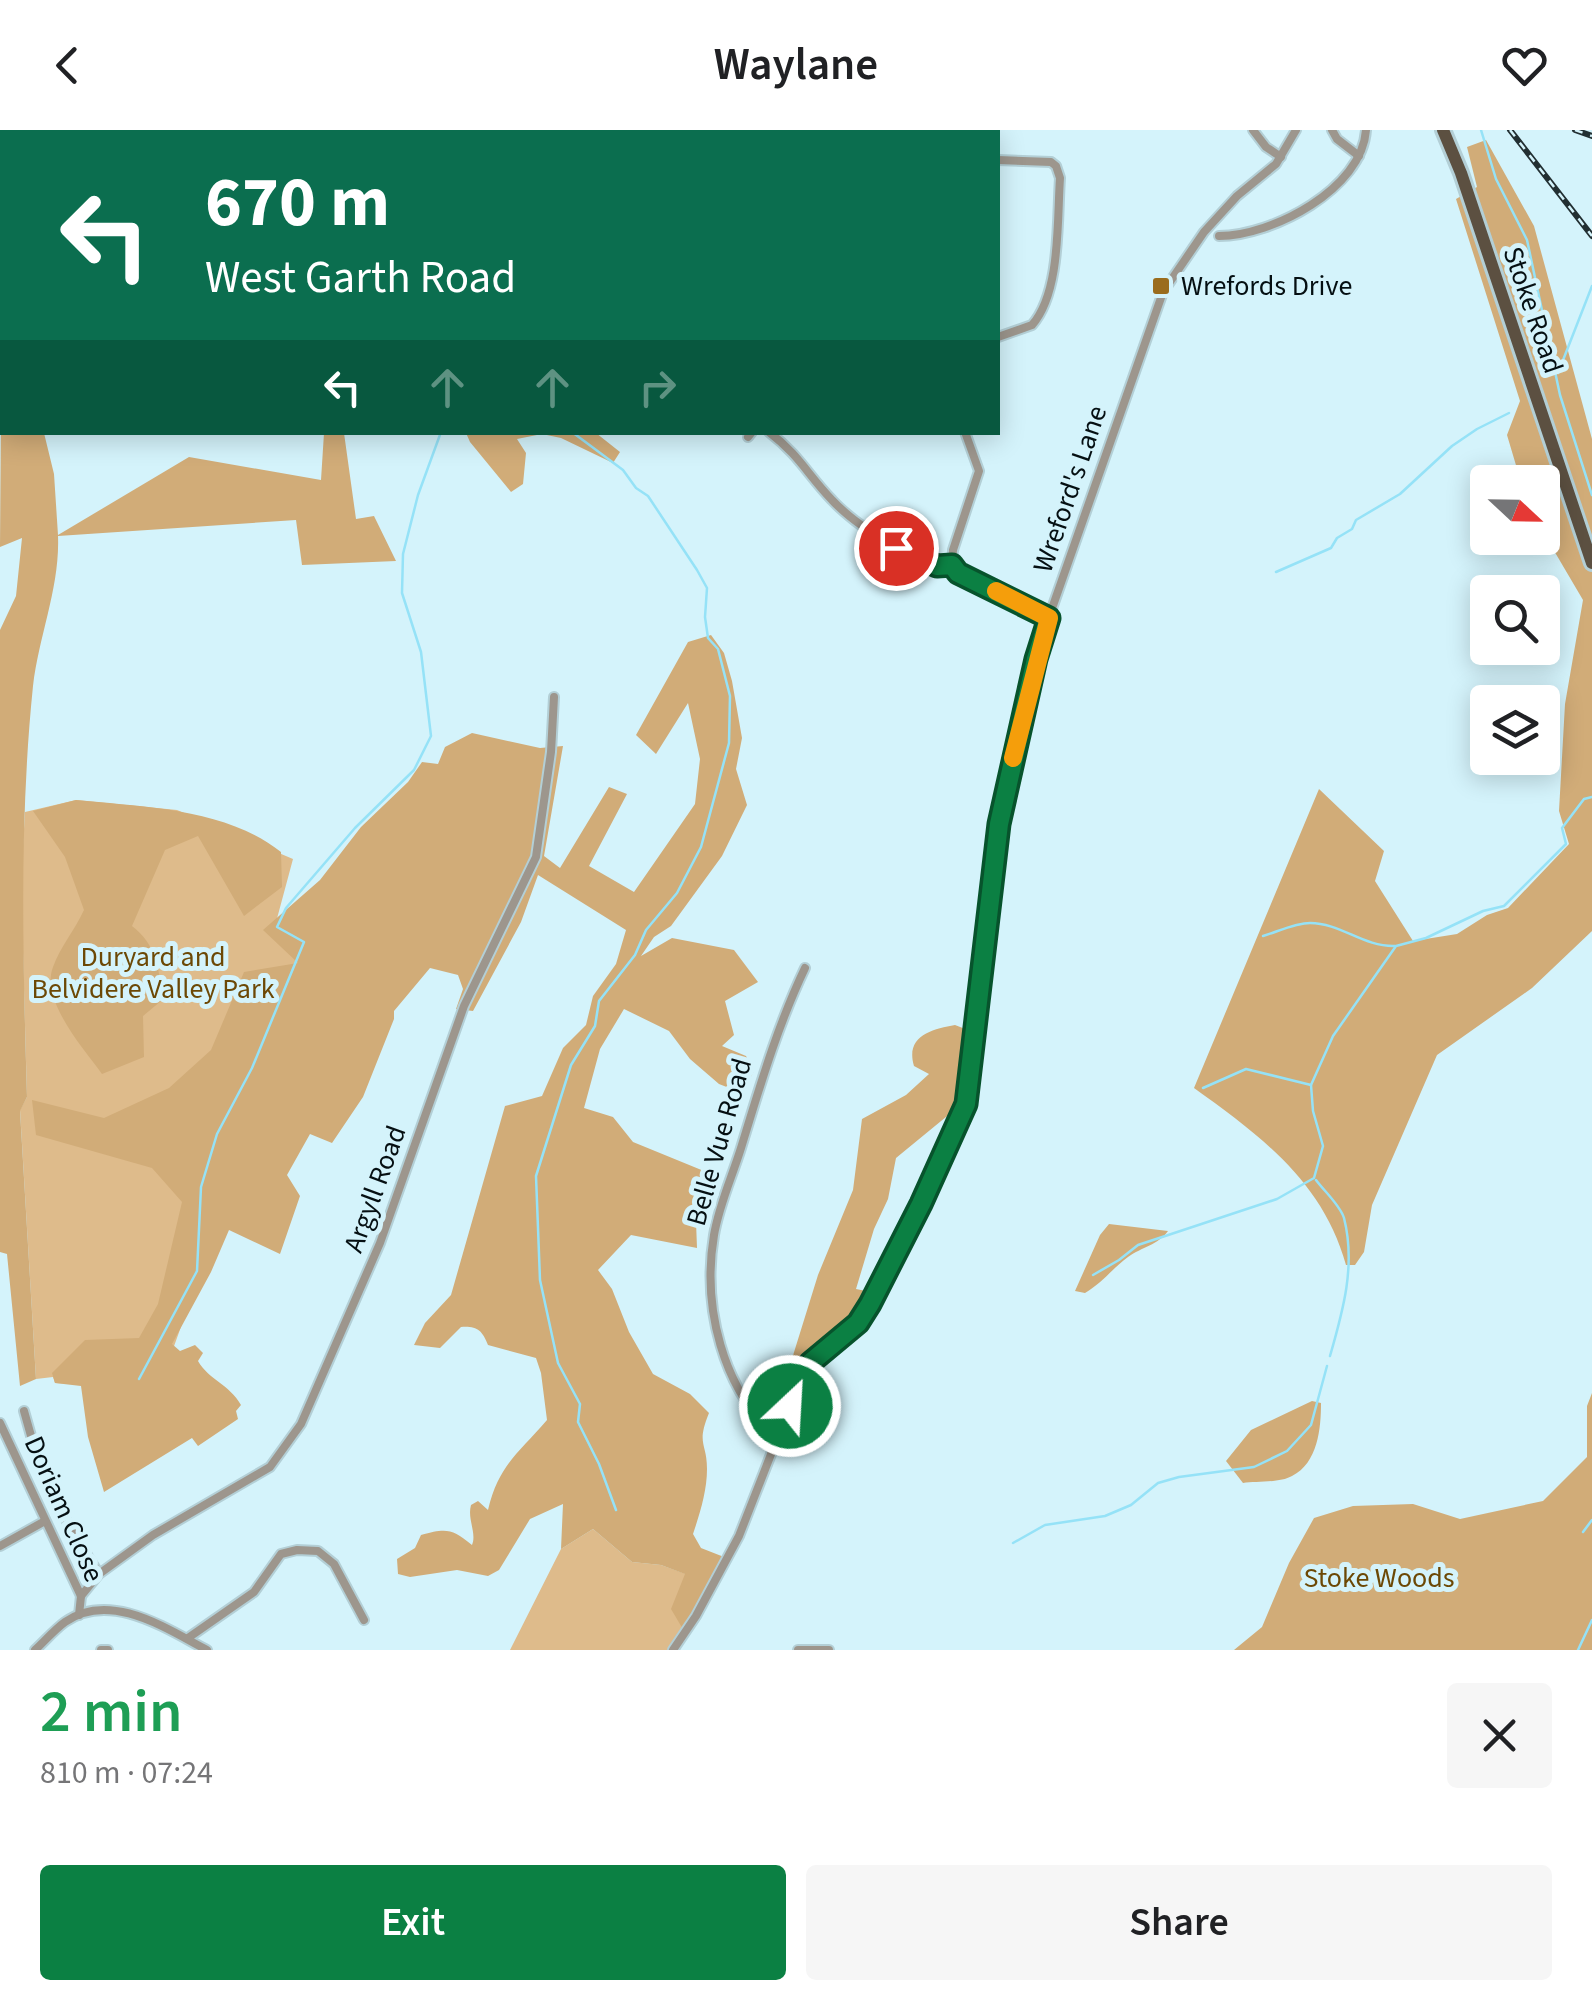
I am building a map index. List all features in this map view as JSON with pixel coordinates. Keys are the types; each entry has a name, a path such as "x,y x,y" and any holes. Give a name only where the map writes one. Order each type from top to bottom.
{"main road":[{"name":"Stoke Road","path":"1443,130 1592,563"}],"street":[{"path":"1253,130 1266,147 1282,157 1296,130"},
{"path":"1332,130 1343,145 1359,156"},
{"path":"1219,236 1267,228 1296,214 1349,174 1366,130"},
{"name":"Wreford's Lane","path":"674,1650 739,1536 810,1363 858,1323 870,1304 966,1104 999,824 1049,618 1158,302 1204,232 1237,196 1282,157"},
{"path":"1000,160 1046,160 1056,166 1060,178 1054,265 1043,306 1032,325 1000,336"},
{"path":"773,435 802,460 846,514 896,548 937,566 952,565"},
{"path":"965,435 978,471 953,550 952,565 958,573 1049,618"},
{"name":"Argyll Road","path":"80,1596 99,1574 178,1519 264,1472 284,1452 301,1424 380,1244 464,1006 536,857 550,766 554,697"},
{"name":"Belle Vue Road","path":"778,1438 740,1394 727,1364 716,1324 712,1256 721,1203 776,1033 805,968"},
{"path":"24,1412 43,1478 58,1510 99,1574"},
{"name":"Doriam Close","path":"0,1423 80,1596 78,1615"},
{"path":"0,1546 45,1521"},
{"path":"188,1638 254,1592 281,1554 297,1550 318,1551 334,1564 364,1620"},
{"path":"35,1650 78,1615 121,1612 158,1623 207,1650"},
{"path":"798,1650 829,1650"}],"green space":[{"path":"1486,140 1534,226 1592,439 1592,931 1532,988 1437,1055 1372,1205 1364,1252 1355,1265 1346,1265 1336,1236 1305,1185 1265,1143 1194,1088 1319,789 1384,851 1375,881 1413,941 1457,934 1487,915 1508,908 1569,844 1559,811 1565,704 1583,600 1557,555 1560,555 1560,465 1516,465 1507,435 1520,401 1456,199 1477,187 1467,147"},
{"path":"1,435 44,435 54,474 58,535 189,457 321,480 324,435 344,435 356,519 374,516 396,561 302,565 296,520 58,536 56,574 33,686 26,789 23,942 27,1097 20,1111 36,1379 20,1386 7,1254 0,1252 0,630 16,596 22,538 0,547"},
{"path":"467,435 537,435 517,439 526,453 523,484 511,492"},
{"path":"547,435 599,435 620,452 613,463"},
{"path":"711,635 724,653 732,681 742,738 736,769 747,805 722,856 671,926 654,937 641,956 672,938 734,950 758,982 725,1001 734,1035 722,1046 746,1056 754,1071 742,1093 719,1084 690,1059 669,1031 624,1009 600,1049 584,1108 613,1117 633,1142 721,1178 695,1195 697,1248 631,1235 598,1270 612,1289 629,1332 653,1374 690,1394 709,1413 703,1438 706,1485 693,1534 701,1548 724,1557 684,1631 671,1609 685,1574 661,1565 632,1562 593,1529 561,1549 563,1504 530,1519 499,1570 488,1576 457,1570 410,1577 398,1574 397,1559 415,1548 421,1535 449,1531 472,1545 471,1505 478,1501 488,1510 504,1470 547,1420 536,1358 488,1345 481,1332 471,1327 461,1327 440,1348 414,1345 425,1323 451,1295 505,1106 542,1096 563,1048 586,1025 593,996 616,964 626,930 538,875 521,922 473,1011 456,1009 463,989 458,975 430,968 394,1011 363,1097 332,1143 310,1134 287,1175 300,1196 280,1254 229,1230 172,1344 180,1351 195,1345 203,1353 198,1361 241,1405 236,1411 238,1419 198,1446 192,1438 104,1492 88,1437 81,1386 55,1383 52,1373 85,1340 139,1338 158,1304 182,1202 152,1168 36,1135 32,1100 104,1118 169,1088 211,1050 244,972 298,963 263,930 320,880 361,827 408,782 422,762 438,764 445,747 472,733 540,748 563,746 544,856 560,868 609,787 627,794 589,866 634,892 695,804 700,759 688,703 656,754 636,735 688,642"},
{"name":"Duryard and Belvidere Valley Park","path":"76,800 177,810 293,859 275,926 308,939 201,1271 159,1388 55,1383 53,1377 36,1379 20,1110 27,1097 21,880 25,812"},
{"path":"76,800 209,818 259,837 281,852 282,887 244,916 198,836 165,850 132,926 147,941 156,959 161,1001 143,1016 144,1057 102,1074 66,1024 53,994 53,967 84,910 65,857 33,811"},
{"path":"955,1025 973,1032 963,1103 896,1158 888,1199 874,1229 856,1289 871,1292 858,1316 809,1358 796,1385 786,1378 818,1275 853,1190 862,1119 906,1095 929,1074 914,1066 913,1048 922,1036"},
{"path":"1109,1224 1168,1231 1128,1257 1085,1293 1075,1291 1100,1235"},
{"name":"Stoke Woods","path":"1592,1393 1592,1650 1234,1650 1262,1627 1289,1563 1314,1518 1353,1506 1413,1504 1460,1519 1543,1501 1587,1457 1587,1406"},
{"path":"1312,1401 1321,1403 1320,1423 1308,1463 1287,1478 1243,1483 1226,1461 1251,1430"},
{"path":"593,1529 632,1562 661,1565 686,1574 684,1631 671,1650 510,1650 561,1549"}],"waterway":[{"path":"1481,130 1496,179 1527,240 1560,395 1592,495"},
{"path":"1558,373 1592,286"},
{"path":"1276,572 1331,548 1337,538 1352,529 1356,520 1400,494 1452,446 1509,413"},
{"path":"139,1379 197,1271 201,1187 217,1134 252,1068 304,942 277,927 286,908 355,828 414,770 431,736 421,652 402,593 403,554 418,495 440,435"},
{"path":"576,435 623,470 636,488 648,496 697,570 707,588 708,638 718,649 730,696 729,743 701,847 677,893 646,930 635,955 599,1001 595,1026 571,1065 536,1176 540,1280 558,1363 580,1404 578,1422 616,1510"},
{"path":"1093,1275 1138,1245 1277,1199 1314,1178 1323,1146 1313,1111 1311,1085 1333,1036 1396,946 1504,906 1566,844 1562,828 1584,799 1592,797"},
{"path":"1263,936 1310,923 1395,946"},
{"path":"1203,1088 1246,1069 1311,1085"},
{"path":"1316,1180 1342,1213 1349,1253 1346,1288 1330,1356"},
{"path":"1013,1543 1045,1525 1105,1516 1131,1505 1158,1483 1254,1467 1287,1451 1311,1425 1327,1366"},
{"path":"1583,1532 1592,1520"},
{"path":"1578,1650 1592,1620"}],"railway":[{"path":"1510,130 1592,236"},
{"path":"1575,130 1592,136"}],"slow traffic":[{"path":"996,591 1049,618 1013,758"}],"place":[{"name":"Wrefords Drive","path":"1161,286"}],"route":[{"path":"790,1406 810,1363 858,1323 870,1304 966,1104 999,824 1049,618 958,573 952,565 937,566 896,548"}]}
